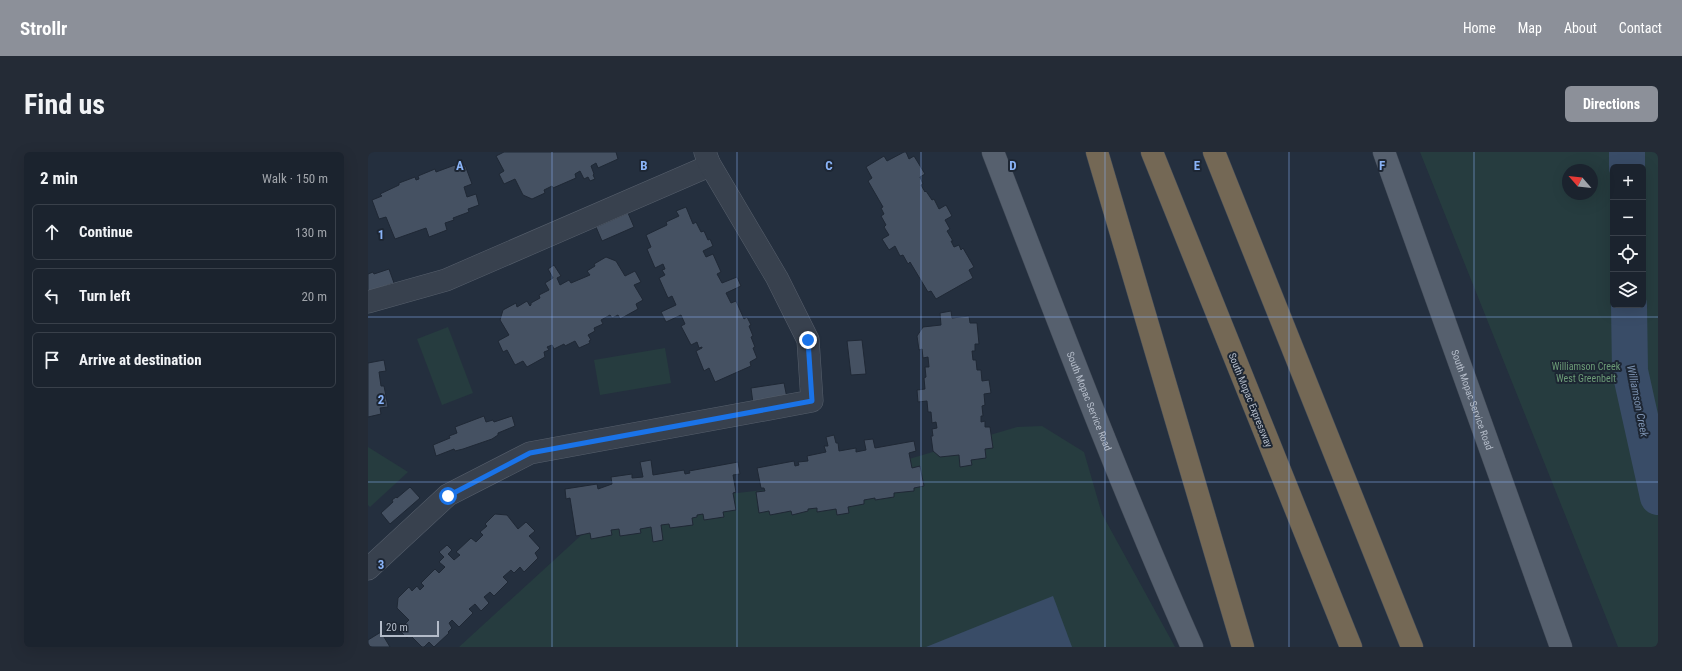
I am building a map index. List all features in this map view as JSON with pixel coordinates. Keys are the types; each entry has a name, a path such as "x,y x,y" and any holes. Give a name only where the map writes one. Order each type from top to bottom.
{"highway":[{"path":"1097,152 1243,647"},
{"name":"South Mopac Expressway","path":"1152,152 1351,647"},
{"path":"1214,152 1412,647"}],"main road":[{"name":"South Mopac Service Road","path":"993,152 1092,406 1163,582 1192,647"},
{"name":"South Mopac Service Road","path":"1384,152 1561,647"}],"lane":[{"path":"368,302 446,280 702,169 707,157"},
{"path":"368,569 448,496 530,453 812,401 808,340 777,278 707,157"}],"green space":[{"name":"Williamson Creek West Greenbelt","path":"1420,152 1658,152 1658,647 1618,647"},
{"path":"448,327 473,393 442,405 417,339"},
{"path":"665,348 671,383 600,395 594,360"},
{"path":"1042,426 1084,452 1102,514 1175,647 459,647 612,507 828,483 1017,427"},
{"path":"368,447 408,472 370,507 368,505"}],"water":[{"path":"1053,596 1072,647 926,647"}],"building":[{"path":"504,152 616,152 618,159 598,168 596,163 591,166 595,179 590,181 588,177 584,179 580,171 575,174 576,178 553,188 552,186 544,190 545,193 532,199 523,195 515,179 504,184 499,174 504,171 496,156"},
{"path":"906,152 909,159 914,156 925,174 920,177 923,184 921,185 925,192 926,191 932,200 934,199 939,209 946,205 952,216 945,220 950,229 947,231 953,241 951,241 954,247 959,245 961,250 963,248 974,267 969,270 973,278 936,299 931,291 928,292 910,262 908,264 903,255 900,256 895,246 889,250 882,239 889,235 884,227 886,225 881,216 884,214 881,208 883,207 868,181 872,178 866,167 884,156 887,161"},
{"path":"455,165 456,168 465,165 472,184 464,187 467,197 476,194 479,205 468,209 469,212 453,218 454,220 445,223 447,230 429,237 426,228 395,239 386,217 379,219 372,200 382,196 380,194 399,185 399,183 415,177 416,180 419,179 418,176 435,169 436,172"},
{"path":"686,207 693,224 696,222 701,232 704,231 708,240 710,239 713,246 703,251 706,257 713,254 721,272 717,274 722,283 737,277 741,286 726,293 731,303 736,301 744,319 747,317 751,325 749,326 753,336 751,337 755,347 753,348 757,358 750,362 751,366 715,382 709,368 704,371 696,351 702,347 699,348 697,342 691,345 681,326 685,324 681,315 666,322 661,312 676,305 672,296 668,298 659,278 665,275 662,270 665,269 663,264 655,268 647,249 651,247 646,235 667,225 666,222 679,216 676,211"},
{"path":"628,213 634,227 602,241 596,227"},
{"path":"606,257 616,261 625,276 635,271 641,282 634,285 643,300 636,304 638,309 620,319 618,315 612,318 610,315 601,320 603,324 594,328 595,331 588,335 591,340 589,341 590,343 579,348 575,341 554,349 552,345 547,347 549,350 544,352 545,357 527,367 523,361 515,365 507,350 503,352 498,341 509,335 500,320 503,310 516,303 517,307 527,301 530,306 531,303 540,298 539,295 549,290 545,283 553,278 548,269 554,265 561,276 557,278 560,285 569,280 571,283 590,275 587,271 595,266 594,264"},
{"path":"389,269 394,283 368,292 368,274 373,272 374,274"},
{"path":"951,311 952,318 969,316 970,323 977,323 979,344 975,344 975,351 972,351 973,360 976,360 977,370 981,370 982,381 989,380 991,393 984,394 985,405 982,406 983,416 981,416 981,422 985,421 985,427 990,427 993,448 985,449 986,458 971,460 972,465 960,467 959,455 940,457 933,451 931,436 933,436 932,429 937,428 936,422 932,423 931,412 928,412 927,401 918,402 917,390 925,389 925,367 929,367 928,357 923,358 922,349 919,350 917,336 923,327 941,325 940,313"},
{"path":"862,340 866,374 851,375 847,341"},
{"path":"384,360 386,371 379,372 381,386 384,386 388,407 380,408 381,414 368,417 368,363"},
{"path":"784,383 787,398 753,403 751,388"},
{"path":"484,416 486,422 493,420 494,422 512,416 515,426 498,433 498,435 492,439 463,449 455,451 454,449 436,456 433,445 450,438 449,436 457,433 455,427"},
{"path":"834,435 836,443 838,443 839,451 856,448 856,452 866,450 864,440 873,439 875,448 914,441 916,451 909,453 912,468 920,466 924,486 914,488 914,491 894,493 894,497 864,500 864,504 848,507 849,513 837,515 836,509 817,512 817,508 808,509 808,511 792,515 791,511 770,515 769,511 759,513 756,492 765,491 764,488 761,488 757,468 794,461 795,466 799,465 798,462 808,461 807,456 826,452 824,446 828,446 826,437"},
{"path":"651,460 653,475 684,470 685,474 690,473 689,471 738,462 740,474 733,475 736,492 733,493 736,510 723,512 724,517 704,520 703,514 697,515 697,517 692,518 693,525 670,528 669,524 661,525 663,540 653,542 651,527 640,529 641,533 620,536 619,529 611,530 612,535 591,539 590,533 576,536 570,498 566,499 565,489 597,484 598,489 612,484 611,477 632,474 632,478 643,477 640,462"},
{"path":"410,487 420,498 390,524 381,513 393,502 392,500 396,497 397,498"},
{"path":"495,514 507,515 518,529 526,522 535,531 529,536 540,548 535,553 538,558 524,572 520,567 514,573 511,570 503,577 508,582 494,596 490,592 484,597 489,603 481,611 475,604 469,609 473,613 459,627 452,620 449,623 452,628 448,632 449,633 434,647 429,642 422,647 410,635 407,638 399,630 409,620 397,608 398,598 409,587 412,591 417,586 420,590 424,586 421,583 435,569 439,573 445,567 439,562 444,557 439,552 447,545 452,550 448,554 454,560 460,555 456,552 471,538 476,542 483,535 480,532 487,526 485,524"},
{"path":"381,632 390,647 368,647 368,640"}],"waterway":[{"name":"Williamson Creek","path":"1627,152 1627,164"},
{"name":"Williamson Creek","path":"1629,308 1630,371 1658,497"}],"route":[{"path":"448,496 530,453 812,401 808,340"}]}
